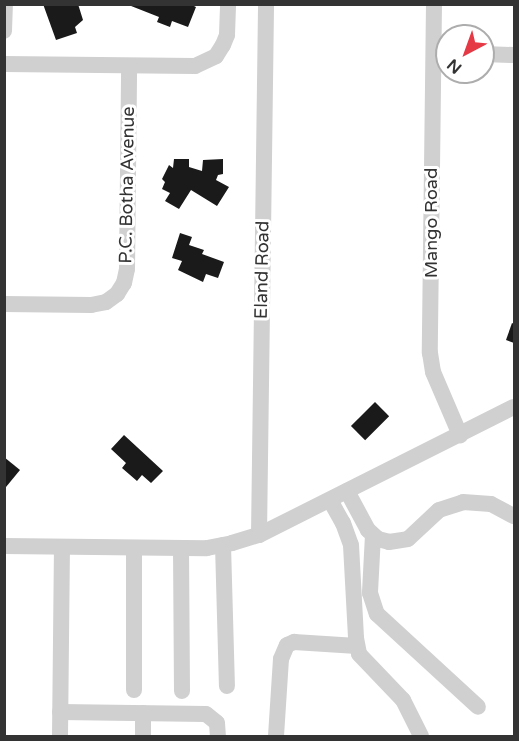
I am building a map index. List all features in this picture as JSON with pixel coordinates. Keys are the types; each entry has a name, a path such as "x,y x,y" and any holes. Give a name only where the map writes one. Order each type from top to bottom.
{"street":[{"path":"4,31 5,4"},
{"path":"4,64 195,66 216,56 223,45 227,34 228,4"},
{"name":"Eland Road","path":"259,535 266,4"},
{"name":"Mango Road","path":"434,4 436,24"},
{"path":"495,54 514,54"},
{"name":"P.C. Botha Avenue","path":"4,304 91,305 106,302 117,294 124,283 127,269 129,66"},
{"name":"Mango Road","path":"439,84 430,363 460,435"},
{"path":"4,546 180,548 223,545 259,535 514,406"},
{"path":"346,492 373,535 389,542 403,541 439,510 463,502 491,504 514,516"},
{"path":"330,500 343,523 351,545 357,646 364,660 406,705 421,736"},
{"path":"373,535 370,593 377,614 478,707"},
{"path":"223,545 227,686"},
{"path":"60,736 62,547"},
{"path":"134,548 134,690"},
{"path":"180,548 182,691"},
{"path":"276,736 281,659 287,645 294,642 357,646"},
{"path":"60,711 206,714 217,723 218,736"},
{"path":"143,713 143,736"}],"building":[{"path":"43,4 78,4 83,20 75,27 77,33 56,40"},
{"path":"126,4 190,4 196,7 188,27 172,21 170,27 157,22 159,17"},
{"path":"174,159 189,159 189,167 202,171 203,160 223,159 223,174 218,175 216,180 229,187 217,206 191,190 179,209 165,201 170,193 162,189 165,182 162,179 169,165 173,168"},
{"path":"180,233 192,237 189,245 204,250 202,254 224,262 218,278 206,274 203,282 178,270 182,261 172,258"},
{"path":"512,323 514,324 514,343 506,340"},
{"path":"375,402 389,416 365,440 351,426"},
{"path":"124,435 163,471 151,483 142,475 137,481 122,468 126,463 111,449"},
{"path":"4,457 20,470 6,487 4,486"}]}
